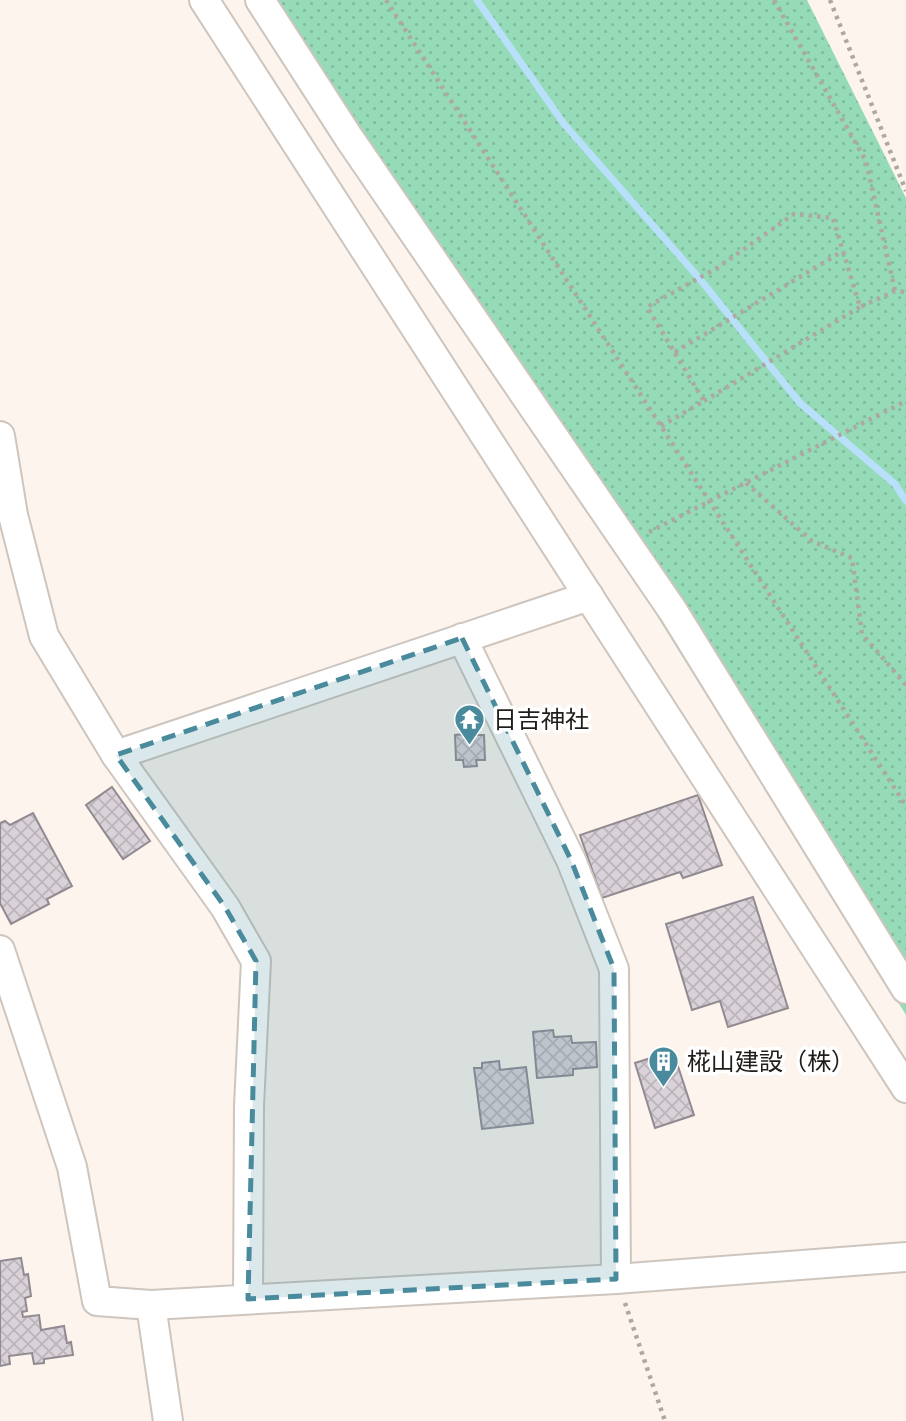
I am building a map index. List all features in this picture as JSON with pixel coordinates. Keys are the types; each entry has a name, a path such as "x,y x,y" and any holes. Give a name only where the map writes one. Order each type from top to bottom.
{"street":[{"path":"204,0 906,1088"},
{"path":"260,0 349,138 680,622 906,989"},
{"path":"0,436 13,515 44,636 116,755 225,906 256,961 248,1106 248,1299"},
{"path":"116,755 589,596"},
{"path":"462,638 571,860 614,969 616,1279"},
{"path":"0,950 72,1167 97,1301 151,1305 616,1279 906,1257"},
{"path":"151,1305 168,1421"}],"path":[{"path":"386,0 906,806"},
{"path":"774,0 866,161 895,291"},
{"path":"830,0 906,191"},
{"path":"704,401 647,307 717,268 794,214 833,218 860,307"},
{"path":"675,352 843,251"},
{"path":"661,426 860,307 895,291 906,292"},
{"path":"627,544 906,401"},
{"path":"746,483 812,541 852,558 862,634 906,685"},
{"path":"616,1279 665,1421"}],"highlighted area":[{"path":"462,638 571,860 614,969 616,1279 248,1299 256,961 225,907 116,755"}],"green space":[{"path":"273,0 807,0 906,198 906,1015"}],"building":[{"path":"464,717 475,717 475,735 484,735 485,760 476,760 477,766 464,767 463,760 456,760 455,735 465,734"},
{"path":"112,787 150,841 123,859 86,805"},
{"path":"698,795 722,865 683,878 680,872 602,898 580,835"},
{"path":"33,813 72,886 47,899 49,904 11,924 0,903 0,823 5,821 10,825"},
{"path":"753,897 788,1008 728,1027 720,1001 692,1010 666,924"},
{"path":"553,1030 554,1037 571,1036 572,1043 596,1042 597,1067 573,1069 573,1075 537,1078 533,1032"},
{"name":"椛山建設（株）","path":"673,1051 694,1115 655,1128 635,1063"},
{"path":"499,1061 500,1070 526,1067 533,1123 482,1129 474,1068 482,1068 482,1063"},
{"path":"21,1258 24,1275 28,1274 31,1296 25,1298 27,1311 22,1312 23,1317 39,1315 41,1330 64,1326 67,1343 71,1342 73,1355 44,1359 44,1363 34,1364 32,1353 9,1356 10,1364 0,1366 0,1261"}],"waterway":[{"path":"477,0 564,124 699,278 800,403 895,484 906,501"}],"place":[{"name":"日吉神社","path":"470,747"},
{"name":"椛山建設（株）","path":"664,1089"}]}
